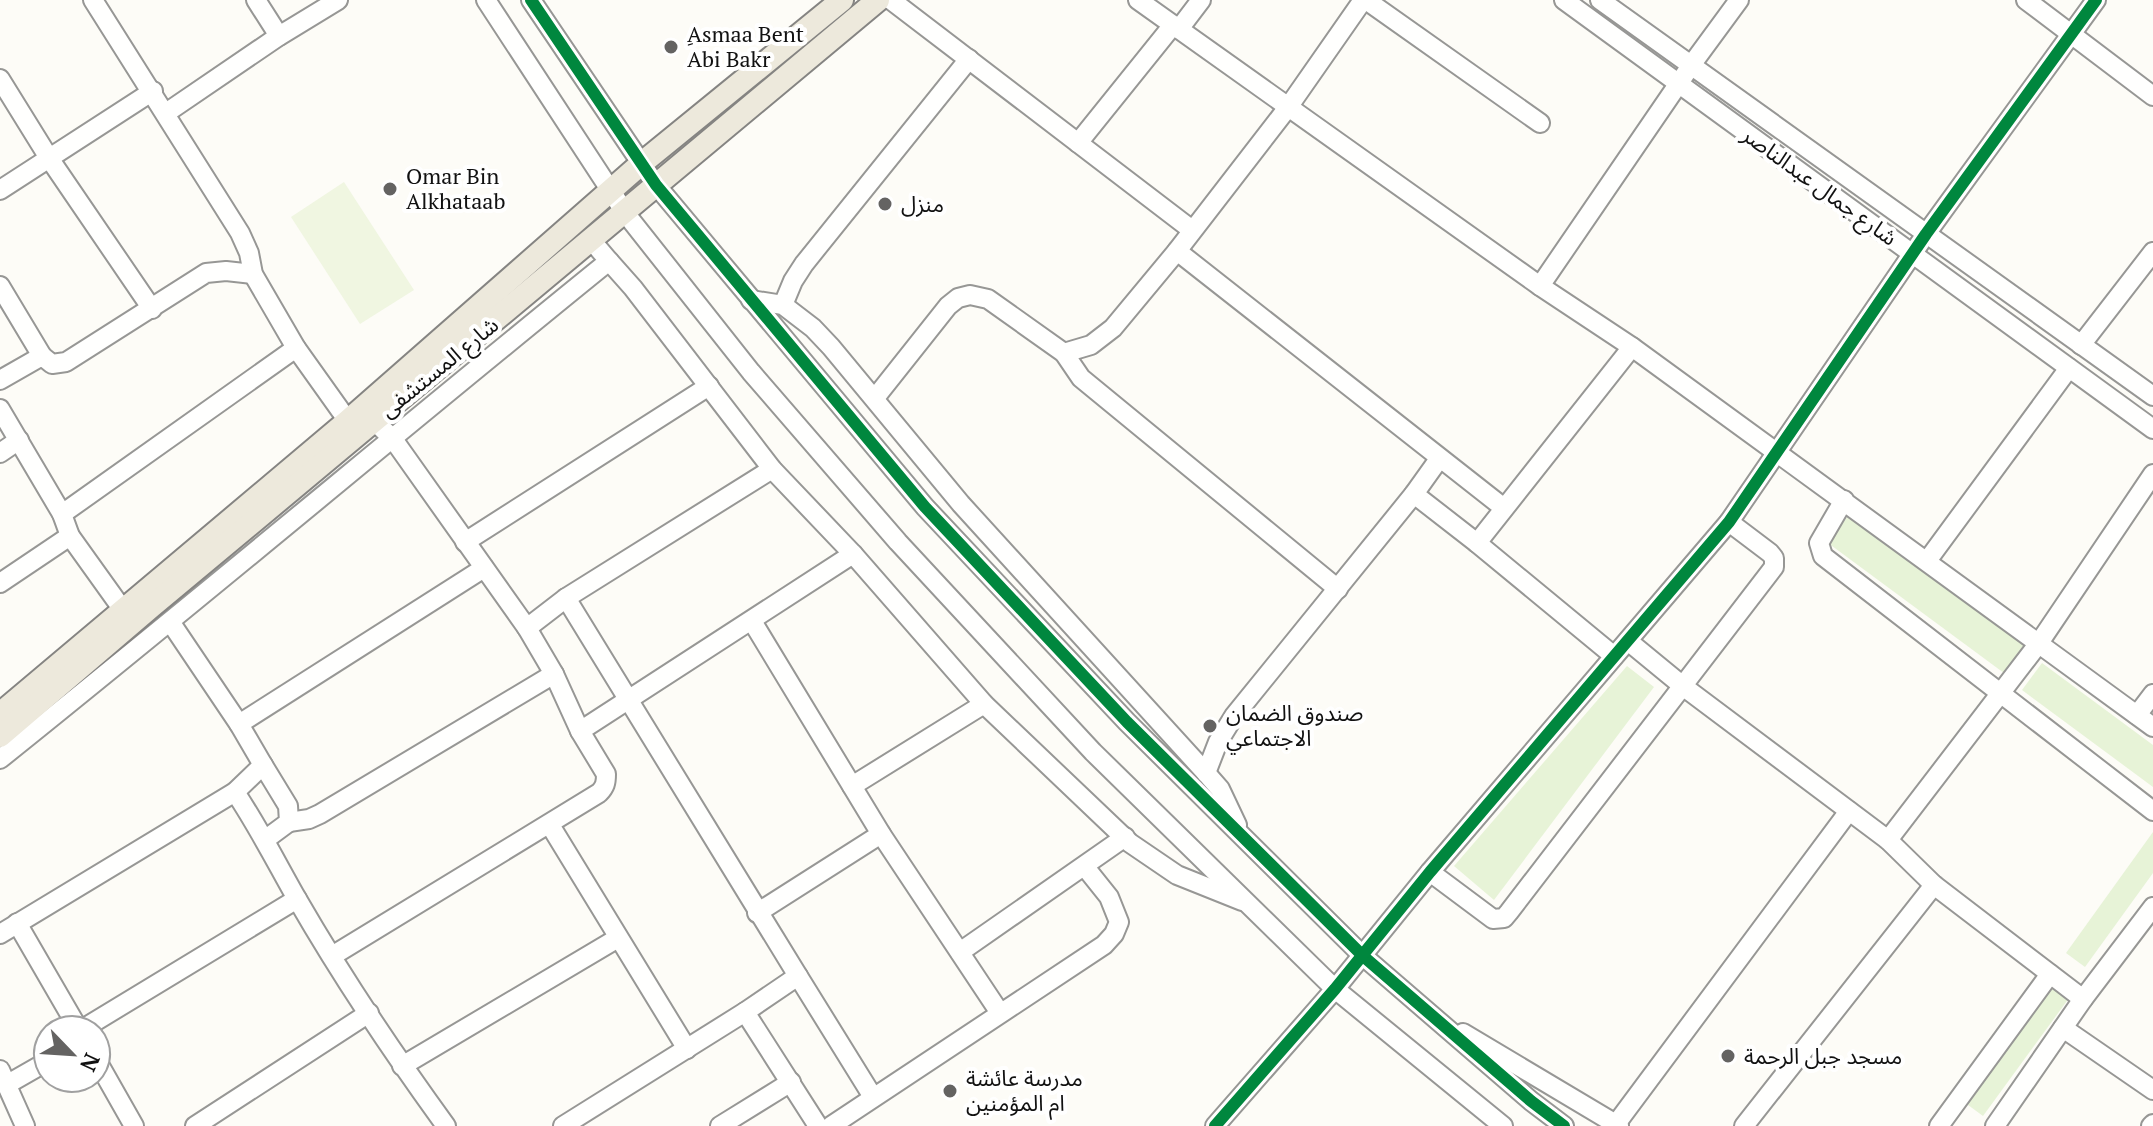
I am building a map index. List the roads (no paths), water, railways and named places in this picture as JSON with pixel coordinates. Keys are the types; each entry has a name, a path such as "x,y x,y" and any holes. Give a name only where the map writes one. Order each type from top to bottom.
{"main road":[{"name":"شارع المستشفى","path":"0,736 361,417 610,190 842,0"},
{"name":"شارع المستشفى","path":"0,714 361,417 626,214 656,185 878,0"}],"street":[{"path":"93,0 240,233 249,253 253,274 296,348 361,417 393,439 527,628 554,674 580,731 606,774 605,787 550,825 332,956"},
{"path":"256,0 279,36"},
{"path":"166,113 338,0"},
{"path":"486,0 626,214 751,372 898,542 1093,752 1335,989 1499,1124"},
{"path":"531,0 656,185 925,507 1127,722 1363,956 1564,1126"},
{"path":"891,0 1192,230"},
{"path":"1138,0 1540,286 1632,347 2153,727"},
{"path":"1078,143 1201,0"},
{"path":"1064,353 1091,345 1113,328 1289,106 1365,0 1540,123"},
{"name":"شارع جمال عبدالناصر","path":"1564,0 2153,429"},
{"path":"1600,0 2153,396"},
{"path":"1540,286 1739,0"},
{"path":"2026,0 2153,96"},
{"path":"1215,1126 1335,989 1430,872 1729,522 1926,234 2096,0"},
{"path":"783,305 804,264 969,59"},
{"path":"0,79 49,158 152,309"},
{"path":"0,190 153,91"},
{"path":"592,241 633,288 772,469 853,554 984,704 1125,837 1177,875 1250,904"},
{"path":"1177,251 1504,508"},
{"path":"2081,345 2153,252"},
{"path":"0,759 171,623 609,261"},
{"path":"0,286 42,356 52,364 66,362 206,273 226,271 253,274"},
{"path":"875,398 938,317 958,298 970,295 988,299 1064,353 1081,378 1338,589"},
{"path":"751,300 783,305 813,328 875,398 961,504 1220,789 1243,838"},
{"path":"1477,543 1632,347"},
{"path":"62,514 296,348"},
{"path":"0,380 42,356"},
{"path":"1927,561 2069,368"},
{"path":"465,542 709,386"},
{"path":"0,409 62,514 70,536 123,610"},
{"path":"0,453 19,440"},
{"path":"1206,773 1218,742 1234,716 1439,459"},
{"path":"527,628 566,598 772,469"},
{"path":"1888,840 2039,643 2153,474"},
{"path":"1414,494 1614,656"},
{"path":"1844,500 1819,543 1823,556 2153,811"},
{"path":"1430,872 1485,915 1493,919 1504,918 1774,567 1774,558 1770,553 1729,522"},
{"path":"0,583 70,536"},
{"path":"580,731 853,554"},
{"path":"239,724 484,568"},
{"path":"566,598 873,1097"},
{"path":"752,621 881,834 1000,1013"},
{"path":"171,623 239,724 288,806 289,822"},
{"path":"1628,641 1684,687 1888,840 1934,885 2083,999"},
{"path":"266,839 289,822 320,814 554,674"},
{"path":"2137,715 2153,694"},
{"path":"852,786 984,704"},
{"path":"0,934 235,792 263,765"},
{"path":"235,792 266,839 297,899 332,956 402,1066 446,1126"},
{"path":"1426,1012 1618,1125 1849,811"},
{"path":"550,825 687,1049"},
{"path":"757,913 881,834"},
{"path":"960,952 1125,837"},
{"path":"831,1126 1104,945 1119,922 1115,908 1085,867"},
{"path":"1744,1126 1934,885"},
{"path":"107,1014 297,899"},
{"path":"1995,1126 2083,999 2153,907"},
{"path":"17,923 71,1014"},
{"path":"402,1066 618,938"},
{"path":"1939,1126 2050,974"},
{"path":"563,1126 798,976"},
{"path":"745,1012 818,1126"},
{"path":"195,1126 369,1013"},
{"path":"2063,1028 2152,1086"},
{"path":"25,1126 3,1077 32,1067"},
{"path":"720,1126 791,1082"},
{"path":"112,1087 134,1126"}],"place":[{"name":"ِAsmaa Bent Abi Bakr","path":"671,47"},
{"name":"Omar Bin Alkhataab","path":"390,189"},
{"name":"منزل","path":"885,204"},
{"name":"صندوق الضمان الاجتماعي","path":"1210,726"},
{"name":"مسجد جبل الرحمة","path":"1728,1056"},
{"name":"مدرسة عائشة ام المؤمنين","path":"950,1091"}]}
